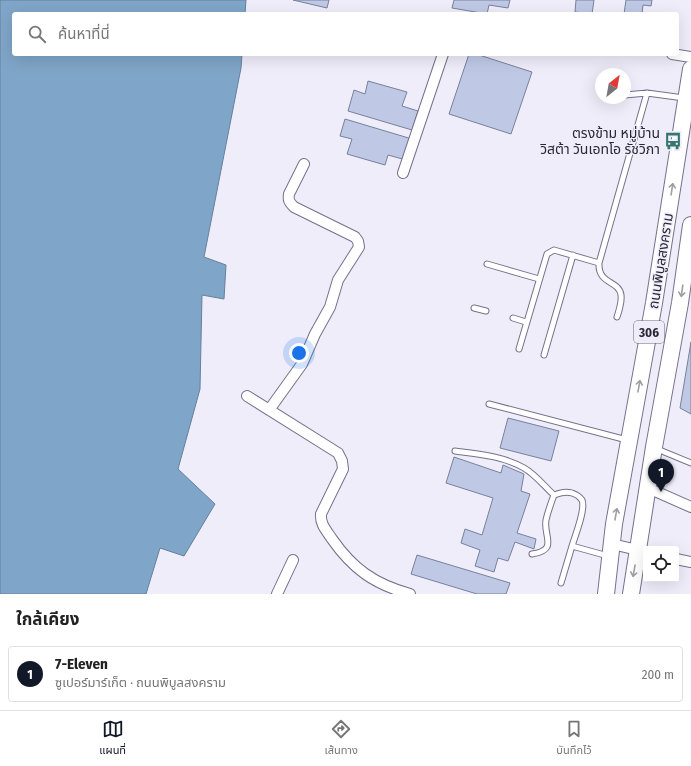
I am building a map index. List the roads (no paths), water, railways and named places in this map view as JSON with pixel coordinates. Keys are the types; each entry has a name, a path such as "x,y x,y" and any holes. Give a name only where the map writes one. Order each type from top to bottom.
{"main road":[{"name":"ถนนพิบูลสงคราม","path":"610,593 611,551 614,524 654,303 691,69"},
{"name":"ถนนพิบูลสงคราม","path":"630,594 642,551 648,488 654,447 680,303 690,234"}],"street":[{"path":"679,55 691,57"},
{"path":"403,173 442,56"},
{"path":"269,410 302,364 315,334 330,307 338,280 359,247 358,241 355,237 294,207 288,200 289,194 304,164"},
{"path":"247,396 338,453 342,460 343,469 321,514 320,522 342,553 358,569 392,589 410,594"},
{"path":"648,488 691,507"},
{"path":"611,551 642,551"},
{"path":"277,594 293,560"},
{"path":"679,560 691,562"}],"lane":[{"path":"617,317 622,298 621,293 619,289 601,276 598,271 599,263 647,93"},
{"path":"631,94 647,93 686,98"},
{"path":"519,349 547,254 554,250 599,263"},
{"path":"544,355 573,255"},
{"path":"487,264 539,279"},
{"path":"474,308 486,311"},
{"path":"513,318 526,322"},
{"path":"489,404 629,441"},
{"path":"654,447 691,463"},
{"path":"455,451 498,458 524,468 554,495"},
{"path":"554,495 567,492 576,494 582,500 583,505 561,583"},
{"path":"532,554 542,552 547,547 549,541 546,529 546,520 554,495"},
{"path":"572,546 611,551"}],"water":[{"path":"0,0 246,0 245,12 12,12 12,56 242,56 241,68 204,257 226,265 224,299 202,295 200,389 178,469 215,504 184,556 160,548 146,594 0,594"}],"place":[{"name":"ตรงข้าม หมู่บ้าน วิสต้า วันเอทโอ รัชวิภา","path":"673,141"},
{"name":"7-Eleven","path":"661,492"}]}
